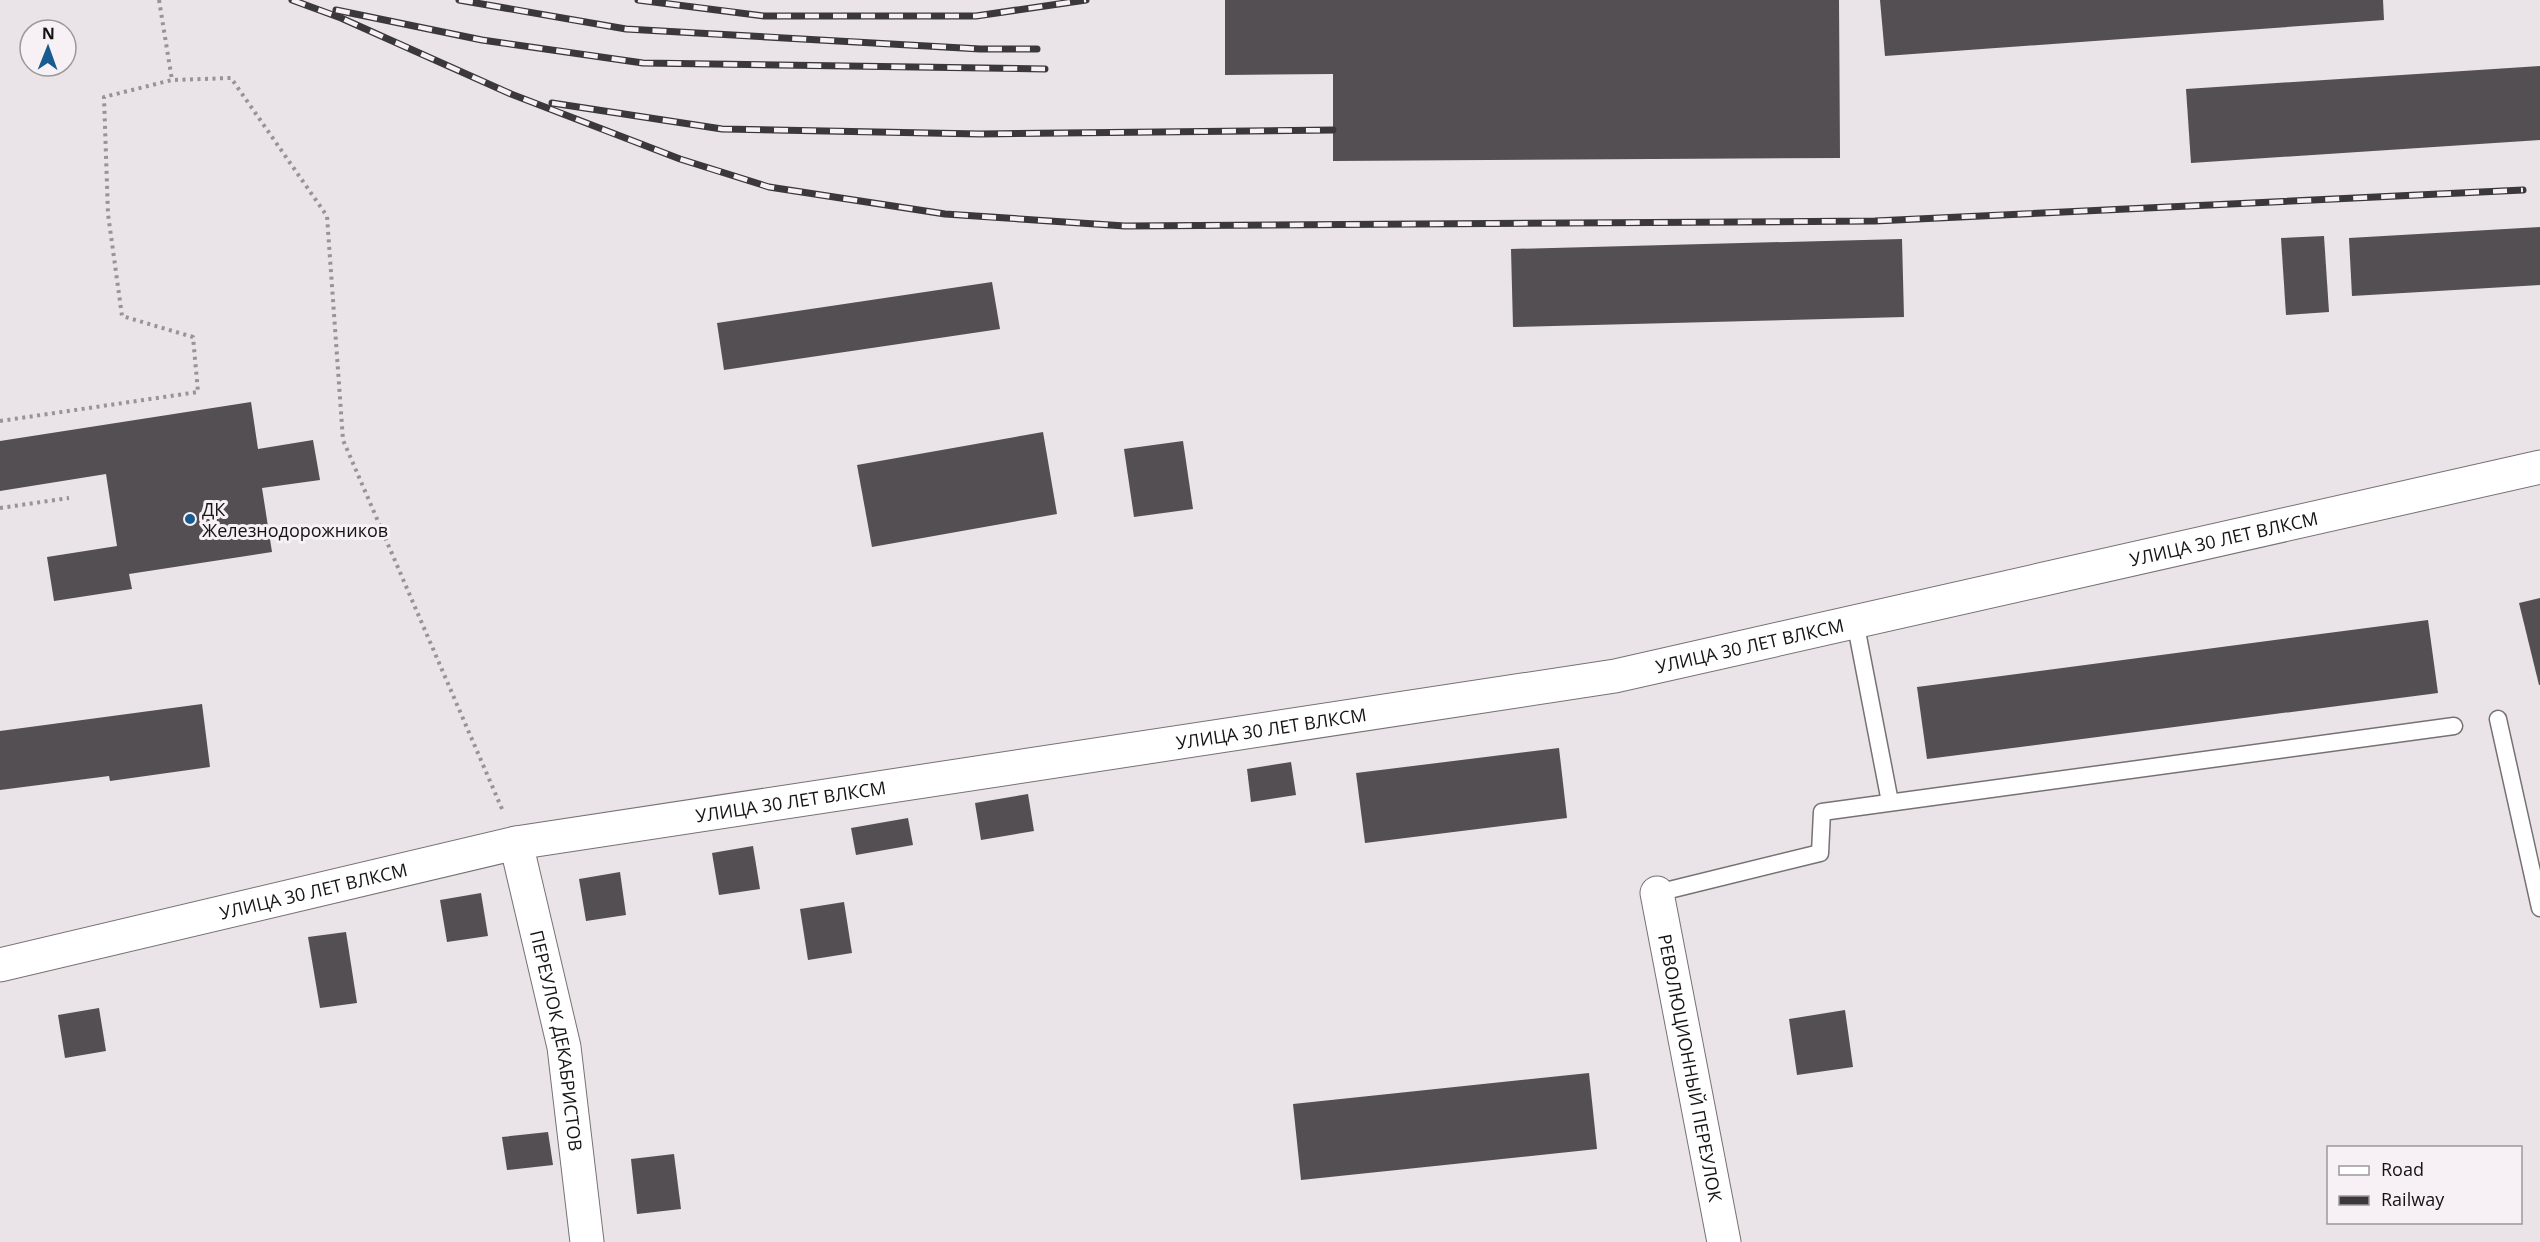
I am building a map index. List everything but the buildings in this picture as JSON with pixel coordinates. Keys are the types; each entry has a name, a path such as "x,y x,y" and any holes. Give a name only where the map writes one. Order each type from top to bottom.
{"street":[{"name":"УЛИЦА 30 ЛЕТ ВЛКСМ","path":"0,965 516,843 1615,676 2540,467"},
{"name":"ПЕРЕУЛОК ДЕКАБРИСТОВ","path":"516,843 564,1047 587,1242"},
{"name":"РЕВОЛЮЦИОННЫЙ ПЕРЕУЛОК","path":"1657,894 1724,1242"}],"lane":[{"path":"1855,621 1890,802"},
{"path":"2498,719 2540,908"},
{"path":"1657,894 1820,853 1822,812 2454,726"}],"path":[{"path":"159,0 172,80"},
{"path":"0,421 198,392 193,337 122,316 108,214 104,97 172,80 231,78 327,216 343,440 516,843"},
{"path":"0,508 69,498"}],"railway":[{"path":"292,0 341,18 511,94 680,159 769,187 945,214 1125,226 1875,221 2523,190"},
{"path":"459,0 626,29 980,49 1037,49"},
{"path":"638,0 764,16 976,16 1086,0"},
{"path":"336,10 482,40 643,63 1045,69"},
{"path":"552,103 722,129 980,134 1333,130"}],"place":[{"name":"ДК Железнодорожников","path":"190,519"}]}
